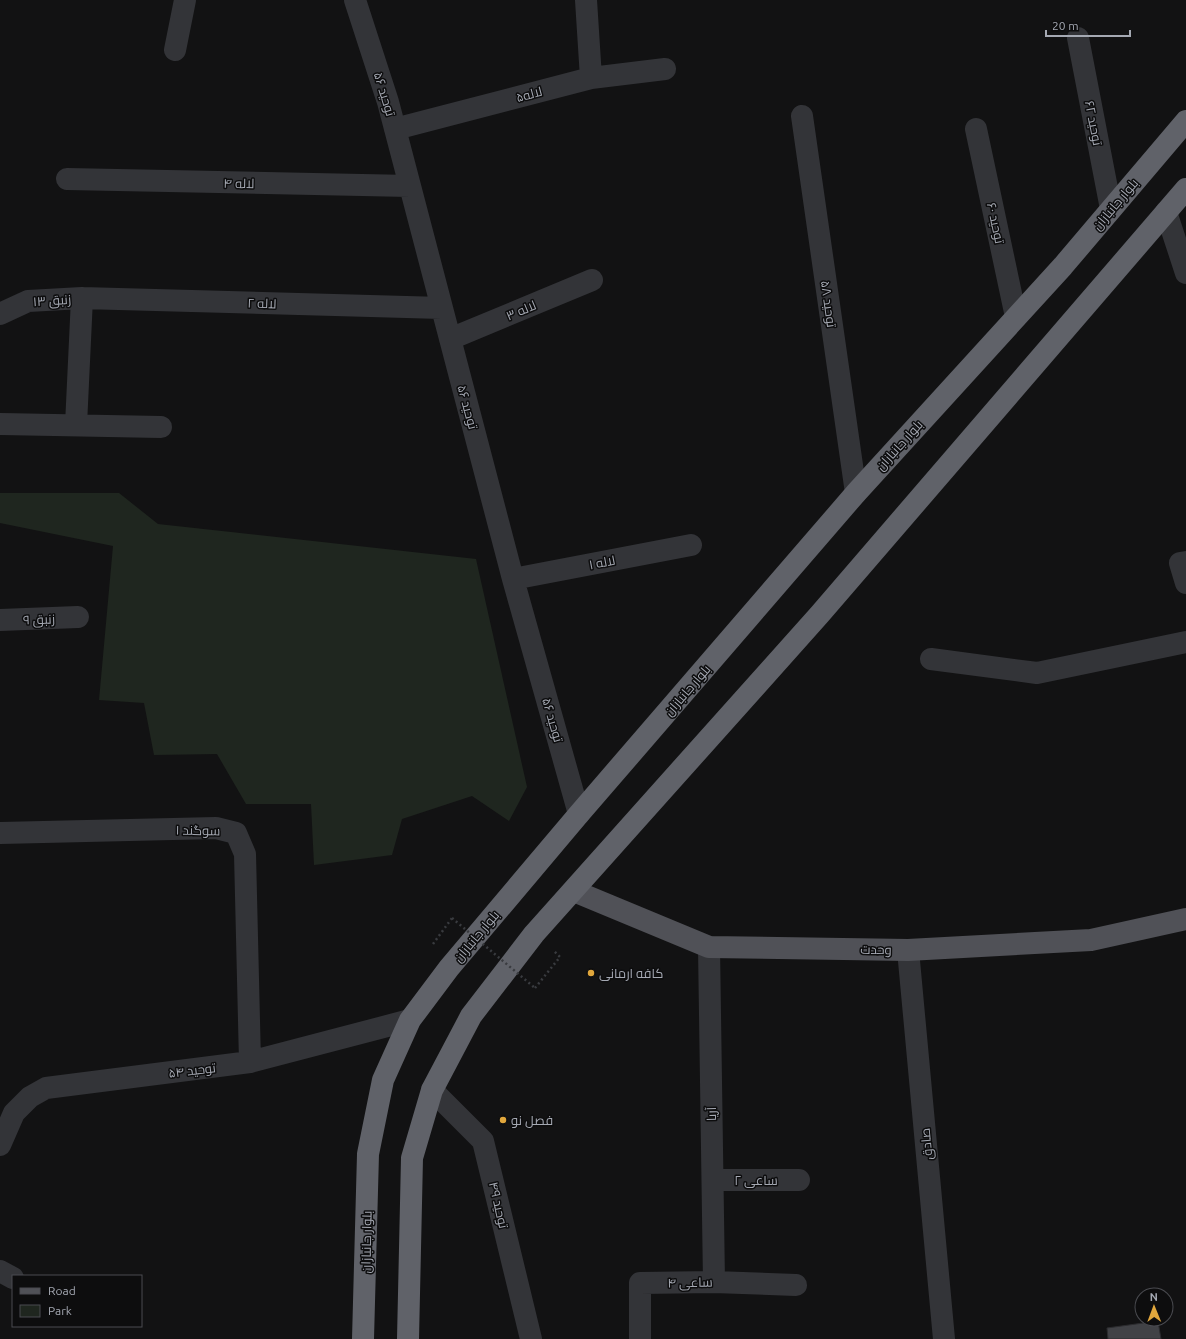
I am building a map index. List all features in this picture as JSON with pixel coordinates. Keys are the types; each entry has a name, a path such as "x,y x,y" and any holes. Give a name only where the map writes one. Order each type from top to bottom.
{"highway":[{"name":"بلوار جانبازان","path":"363,1339 368,1154 383,1080 410,1020 449,968 579,814 856,493 1063,266 1186,121"},
{"path":"408,1339 412,1158 432,1090 471,1016 534,934 820,614 1186,189"}],"main road":[{"name":"وحدت","path":"574,891 709,947 908,950 1091,940 1186,919"}],"street":[{"path":"175,50 185,0"},
{"name":"توحید ۵۶","path":"355,0 388,102 513,579 579,814"},
{"path":"586,0 591,78"},
{"name":"توحید ۶۲","path":"1078,38 1111,209"},
{"name":"لاله۵","path":"395,129 591,78 665,69"},
{"name":"توحید ۵۸","path":"802,116 856,493"},
{"name":"توحید ۶۰","path":"976,128 1016,317"},
{"name":"لاله ۴","path":"68,179 410,186"},
{"path":"1166,212 1186,274"},
{"name":"لاله ۳","path":"450,339 592,280"},
{"path":"76,425 82,298"},
{"name":"لاله ۲","path":"82,298 442,308"},
{"name":"زنبق ۱۳","path":"0,314 28,301 82,298"},
{"path":"1,424 161,427"},
{"name":"لاله ۱","path":"513,579 691,545"},
{"name":"زنبق ۹","path":"0,620 78,617"},
{"path":"931,659 1037,673 1186,642"},
{"name":"سوگند ۱","path":"0,833 216,828 236,833 245,854 250,1062"},
{"name":"آریا","path":"709,947 714,1282"},
{"name":"صادق","path":"908,950 944,1339"},
{"name":"توحید ۵۴","path":"0,1145 14,1113 30,1097 46,1088 250,1062 410,1020"},
{"name":"توحید ۴۹","path":"432,1090 484,1141 531,1339"},
{"name":"ساعی ۲","path":"712,1180 799,1180"},
{"path":"0,1271 12,1277"},
{"name":"ساعی ۴","path":"640,1339 640,1283 714,1282 796,1285"}],"path":[{"path":"433,945 452,918 535,988 560,957"}],"green space":[{"path":"0,493 119,493 158,524 476,559 527,787 509,821 472,796 402,819 392,855 314,865 311,804 246,804 217,754 154,755 144,703 99,700 113,546 0,523"}],"building":[{"path":"1134,1324 1134,1327 1159,1327 1161,1339 1108,1339 1107,1328"}],"place":[{"name":"کافه ارمانی","path":"591,973"},
{"name":"فصل نو","path":"503,1120"}]}
